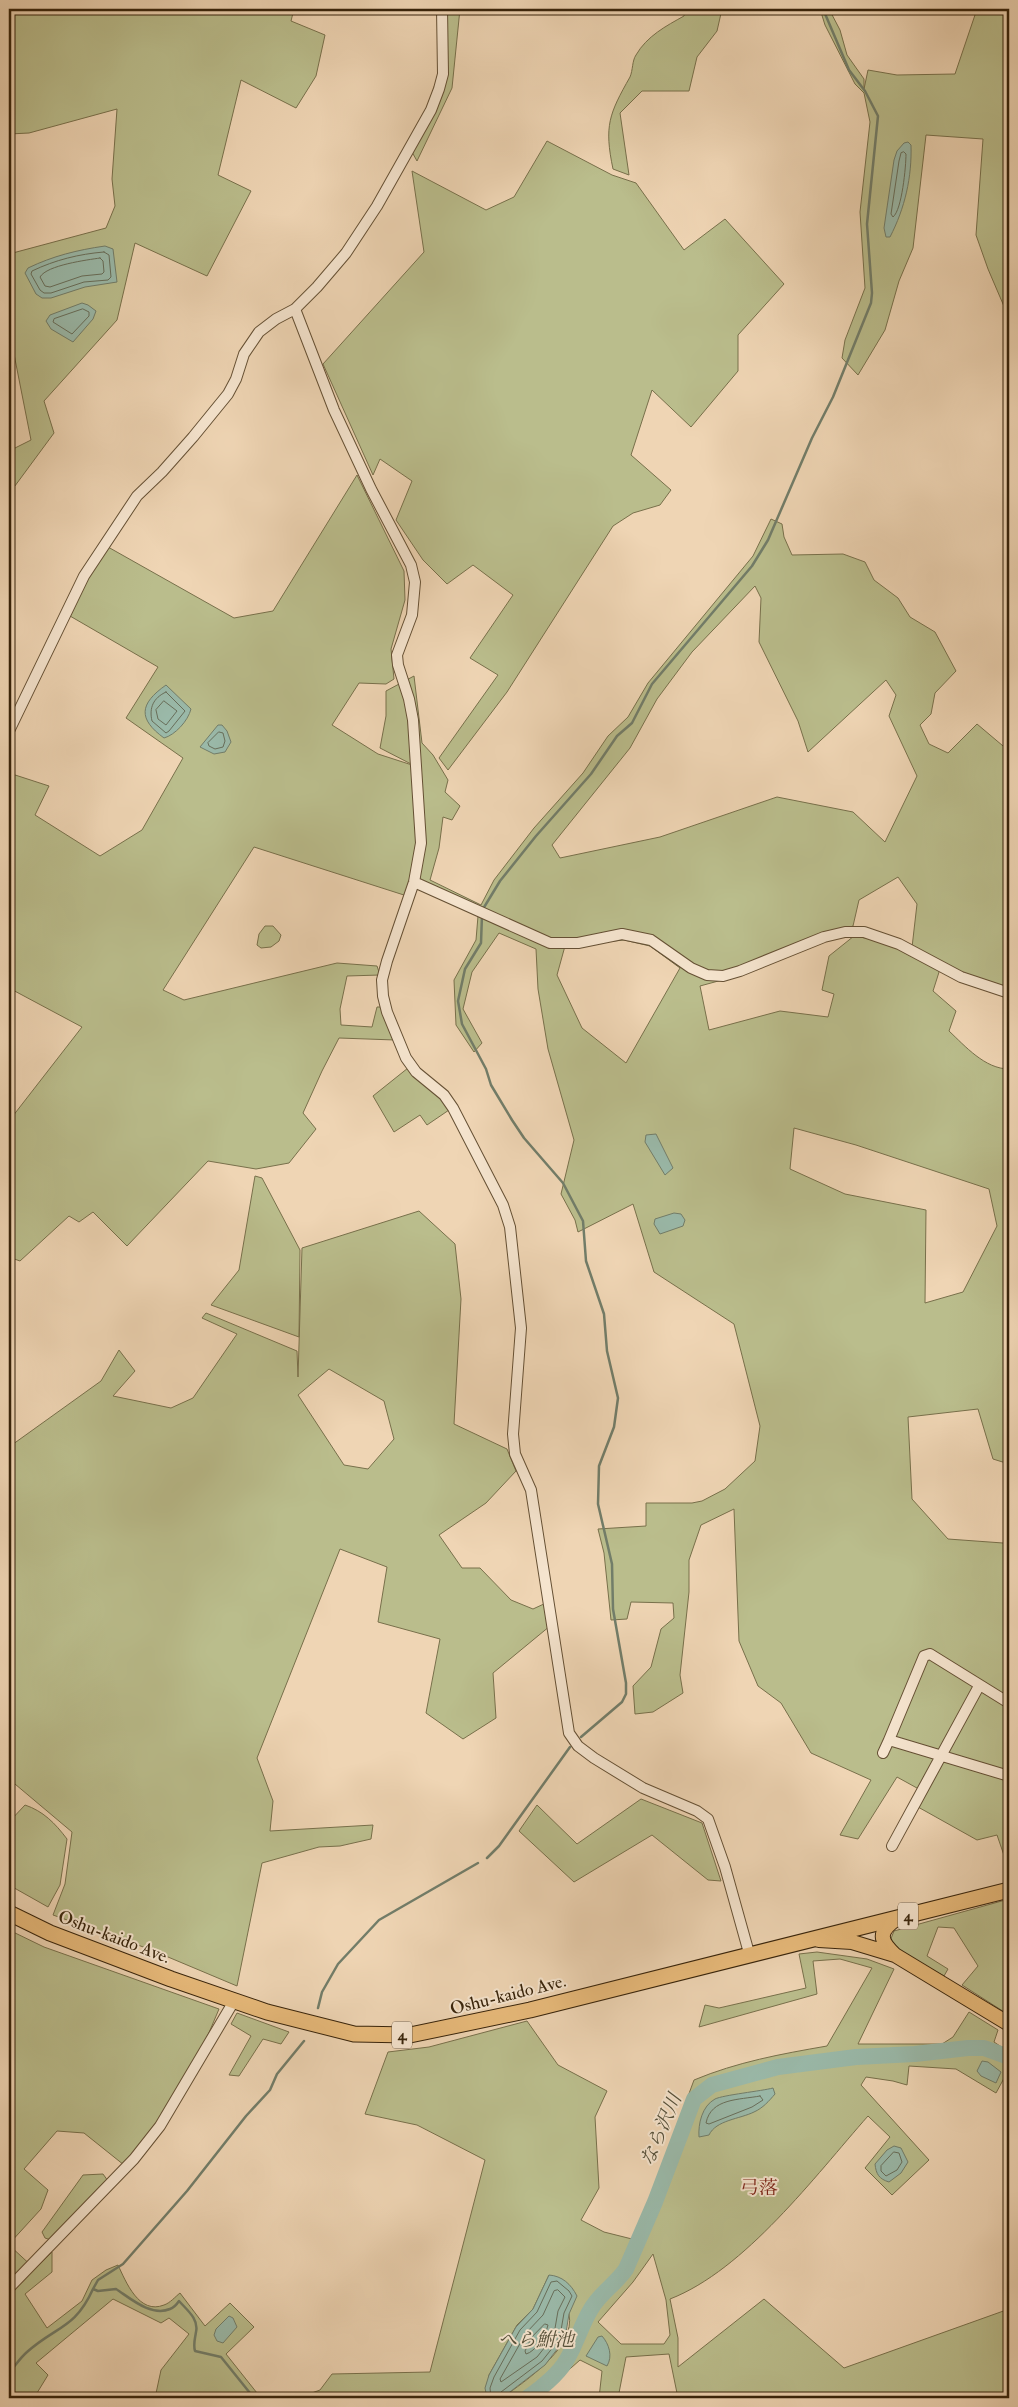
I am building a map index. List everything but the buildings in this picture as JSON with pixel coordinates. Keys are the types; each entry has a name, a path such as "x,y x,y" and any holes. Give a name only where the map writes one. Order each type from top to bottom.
{"highway":[{"name":"4","path":"806,1940 1009,1890"},
{"name":"Oshu-kaido Ave.","path":"9,1912 50,1933 234,2001 267,2012 354,2034 410,2035 530,2010 806,1940"}],"main road":[{"path":"895,1955 882,1938 885,1928 896,1919"},
{"name":"Oshu-kaido Ave.","path":"806,1940 852,1942 895,1955 1009,2024"}],"street":[{"path":"9,731 73,598 104,544 137,496 187,444 228,394 236,379 244,354 259,332 276,319 296,309 318,288 346,253 396,174 431,110 443,74 442,9"},
{"path":"296,309 334,410 360,467 411,565 415,582 412,615 398,655 398,665 409,699 413,720 421,831 414,882 387,961 382,980 383,996 387,1012 406,1058 416,1072 444,1095 453,1108 502,1205 510,1227 521,1328 513,1434 515,1454 531,1490 569,1733 578,1746 594,1758 643,1788 697,1811 708,1819 725,1867 750,1954"},
{"path":"414,882 550,943 578,943 622,934 651,940 691,968 707,975 724,976 740,971 824,937 845,932 864,932 899,944 961,977 1009,993"},
{"path":"883,1753 924,1656 930,1654 1009,1703"},
{"path":"892,1846 979,1686"},
{"path":"889,1740 1009,1776"},
{"path":"9,2288 104,2191 160,2126 234,2001"}],"green space":[{"path":"9,9 294,9 291,21 325,35 316,76 296,108 241,80 218,175 251,191 207,276 135,243 117,320 44,401 54,433 9,494 9,451 31,440 13,349 9,352 9,254 106,228 115,206 112,179 117,109 29,133 9,134"},
{"path":"445,9 460,9 452,88 417,161 412,152 443,91"},
{"path":"686,9 722,9 717,31 697,57 689,91 642,91 620,113 629,175 613,169 609,142 610,121 617,101 630,77 635,57 640,48 651,37 684,16"},
{"path":"820,9 829,9 840,30 847,55 864,79 864,89 868,70 897,75 955,74 977,9 1009,9 1009,318 976,235 983,139 926,135 913,248 899,281 885,330 858,375 842,358 845,340 865,288 860,212 870,122 864,93 855,84 825,25"},
{"path":"547,141 612,175 636,183 684,250 725,219 784,284 738,335 738,371 691,427 652,390 631,455 671,490 660,505 633,513 613,526 507,692 448,770 439,758 498,675 470,658 513,595 473,565 447,584 423,560 396,520 412,481 380,459 373,475 323,364 424,252 412,171 486,210 514,197"},
{"path":"357,475 404,571 405,600 391,649 394,679 386,684 359,683 332,725 378,754 412,765 417,841 407,896 254,847 163,990 184,1000 337,963 377,966 380,975 347,976 340,1009 341,1025 372,1027 377,1007 381,1007 395,1040 339,1038 303,1113 316,1129 289,1163 256,1169 208,1161 127,1246 93,1212 79,1222 69,1216 20,1261 9,1257 9,1121 82,1027 9,988 9,773 49,786 35,815 100,856 142,830 183,758 126,718 158,667 70,616 86,579 108,547 234,618 273,611"},
{"path":"771,519 782,524 784,537 792,555 843,554 865,562 874,580 898,598 910,617 935,632 956,671 935,693 931,714 920,725 929,744 948,753 977,724 1009,751 1009,982 1003,994 940,969 933,991 956,1011 949,1031 976,1056 992,1065 1009,1069 1009,1464 993,1459 978,1409 908,1417 912,1499 948,1539 1003,1543 1009,1537 1008,1867 997,1835 977,1840 918,1807 926,1793 897,1777 858,1839 840,1835 871,1780 811,1753 781,1703 758,1686 739,1641 734,1509 701,1525 689,1560 689,1592 680,1675 683,1693 653,1712 635,1714 633,1686 651,1667 661,1629 674,1618 673,1603 631,1602 627,1619 611,1620 604,1553 598,1529 646,1526 646,1503 692,1503 702,1501 725,1489 755,1461 760,1426 734,1324 654,1272 633,1204 578,1232 575,1220 561,1194 574,1140 548,1049 538,989 536,949 499,933 472,972 463,1009 482,1043 474,1052 456,1025 454,980 476,940 478,916 416,887 418,841 413,765 380,748 386,716 386,691 414,676 422,743 433,755 448,780 445,792 460,806 452,820 443,817 439,848 430,880 481,905 494,880 534,828 583,773 608,736 628,717 648,683 753,556","holes":["755,586 761,598 759,642 798,721 808,752 886,680 896,695 889,716 917,776 885,842 853,812 777,797 660,837 560,858 552,845 630,748 657,699 692,652","898,877 917,904 911,956 882,941 854,936 829,956 822,990 834,994 828,1017 780,1011 709,1030 700,986 722,980 853,926 859,900","624,940 650,946 680,968 626,1063 582,1028 557,975 565,946","794,1128 856,1145 989,1189 997,1226 963,1292 925,1303 926,1210 845,1194 790,1169"]},
{"path":"265,926 273,926 281,935 279,941 271,947 261,948 257,945 259,934"},
{"path":"408,1068 441,1098 449,1110 427,1125 420,1115 394,1132 373,1096"},
{"path":"255,1176 262,1178 300,1250 299,1337 211,1305 239,1270"},
{"path":"419,1211 455,1244 461,1299 454,1424 507,1449 516,1471 486,1503 439,1535 462,1568 480,1568 511,1600 533,1609 546,1603 550,1626 493,1673 496,1718 463,1739 426,1713 440,1639 378,1622 387,1567 340,1549 257,1758 273,1801 270,1831 373,1825 371,1839 340,1846 319,1847 262,1863 237,1986 149,1949 53,1915 65,1884 72,1832 9,1779 9,1447 101,1381 119,1350 135,1371 113,1396 171,1408 193,1398 237,1334 202,1318 206,1313 297,1351 298,1377 302,1248","holes":["329,1369 384,1401 394,1439 368,1469 344,1465 298,1395"]},
{"path":"641,1799 702,1823 721,1881 708,1880 652,1835 574,1882 519,1831 537,1805 577,1844"},
{"path":"25,1805 48,1818 67,1839 60,1885 48,1907 9,1885 9,1822"},
{"path":"1009,1899 1009,2015 962,1985 978,1966 954,1928 938,1927 927,1956 948,1969 944,1976 903,1953 890,1941 894,1931"},
{"path":"9,1930 44,1947 219,2009 197,2061 150,2135 124,2165 84,2133 57,2131 24,2169 48,2190 41,2209 9,2244"},
{"path":"817,1952 867,1959 894,1969 858,2044 942,2044 953,2037 969,2012 998,2030 994,2042 1009,2052 1009,2069 996,2093 956,2069 909,2066 907,2085 866,2077 861,2085 929,2160 892,2195 865,2168 890,2137 868,2116 802,2193 752,2244 725,2267 698,2285 670,2299 678,2338 678,2367 764,2299 844,2368 1009,2309 1009,2398 678,2398 669,2354 626,2357 618,2398 599,2398 602,2371 580,2360 537,2398 502,2398 547,2362 565,2339 569,2327 568,2309 549,2275 533,2309 517,2325 489,2375 487,2398 298,2398 320,2390 332,2374 430,2372 485,2160 417,2125 365,2114 388,2052 429,2047 527,2021 558,2065 607,2091 595,2117 599,2188 581,2220 604,2232 632,2239 640,2226 694,2080 743,2063 827,2046 872,1968 840,1959 813,1961 817,1994 699,2027 705,2005 719,2008 806,1988 799,1954","holes":["653,2254 666,2300 670,2335 664,2344 621,2344 598,2322 633,2282"]},
{"path":"237,2013 289,2032 281,2044 263,2039 239,2076 229,2075 251,2036 231,2024"},
{"path":"103,2174 108,2181 51,2240 45,2238 42,2232 83,2175"},
{"path":"9,2245 35,2269 52,2252 52,2272 25,2294 47,2328 82,2301 92,2280 106,2270 118,2265 129,2288 141,2301 155,2307 166,2304 180,2293 205,2326 230,2303 254,2327 226,2354 261,2398 155,2398 161,2370 189,2334 169,2318 161,2323 113,2299 36,2363 48,2375 37,2393 42,2398 21,2398 9,2390"}],"water":[{"path":"908,142 911,145 911,157 909,181 904,204 890,237 886,237 884,228 894,160 897,151 904,143"},
{"path":"105,246 113,249 117,282 85,287 51,298 42,298 36,294 25,273 28,268 56,257"},
{"path":"82,303 96,311 93,319 73,342 51,329 46,321 50,315"},
{"path":"166,685 191,709 180,727 164,738 150,724 145,712 151,699"},
{"path":"218,725 222,725 227,731 231,742 225,752 214,754 200,747"},
{"path":"656,1134 673,1168 665,1175 645,1142 646,1135"},
{"path":"674,1213 681,1214 685,1220 683,1226 660,1234 654,1224 655,1219"},
{"path":"982,2061 988,2062 1001,2072 996,2083 981,2076 977,2071"},
{"path":"773,2088 775,2094 768,2102 754,2112 723,2123 712,2130 709,2135 699,2137 699,2127 704,2111 715,2099"},
{"path":"894,2146 901,2148 908,2162 901,2173 889,2182 879,2176 875,2164 887,2150"},
{"name":"へら鮒池","path":"549,2275 566,2281 577,2296 569,2314 565,2339 545,2365 502,2398 487,2398 485,2388 489,2375 516,2327 533,2309"},
{"path":"229,2316 233,2318 237,2327 223,2343 217,2341 214,2335 216,2329"},
{"path":"602,2336 609,2350 610,2358 607,2366 586,2356 598,2337"}],"waterway":[{"path":"483,909 500,881 536,836 591,774 617,736 632,723 652,684 752,566 768,540 812,438 833,397 871,303 872,293 867,224 878,116 865,91 849,70 823,9"},
{"path":"482,915 481,943 465,969 458,1001 462,1024 486,1069 491,1085 512,1120 524,1138 563,1183 583,1221 586,1261 604,1314 607,1351 618,1398 614,1427 599,1466 598,1504 612,1564 613,1609 626,1683 626,1694 622,1702 581,1737"},
{"path":"487,1858 499,1846 570,1747"},
{"path":"318,2008 322,1992 338,1964 379,1920 478,1863"},
{"path":"93,2289 98,2280 123,2264 187,2191 246,2116 270,2090 277,2074 304,2041"},
{"name":"なら沢川","path":"527,2398 558,2372 570,2355 587,2315 603,2293 626,2269 655,2202 694,2099 712,2085 778,2067 856,2057 915,2054 968,2048 984,2048 1009,2057"},
{"path":"9,2373 20,2359 37,2343 72,2320 93,2289 98,2291 116,2289 148,2309 156,2311 170,2309 179,2301 192,2315 196,2323 195,2351 221,2357 254,2398"}],"district":[{"name":"弓落","path":"759,2188"}]}
